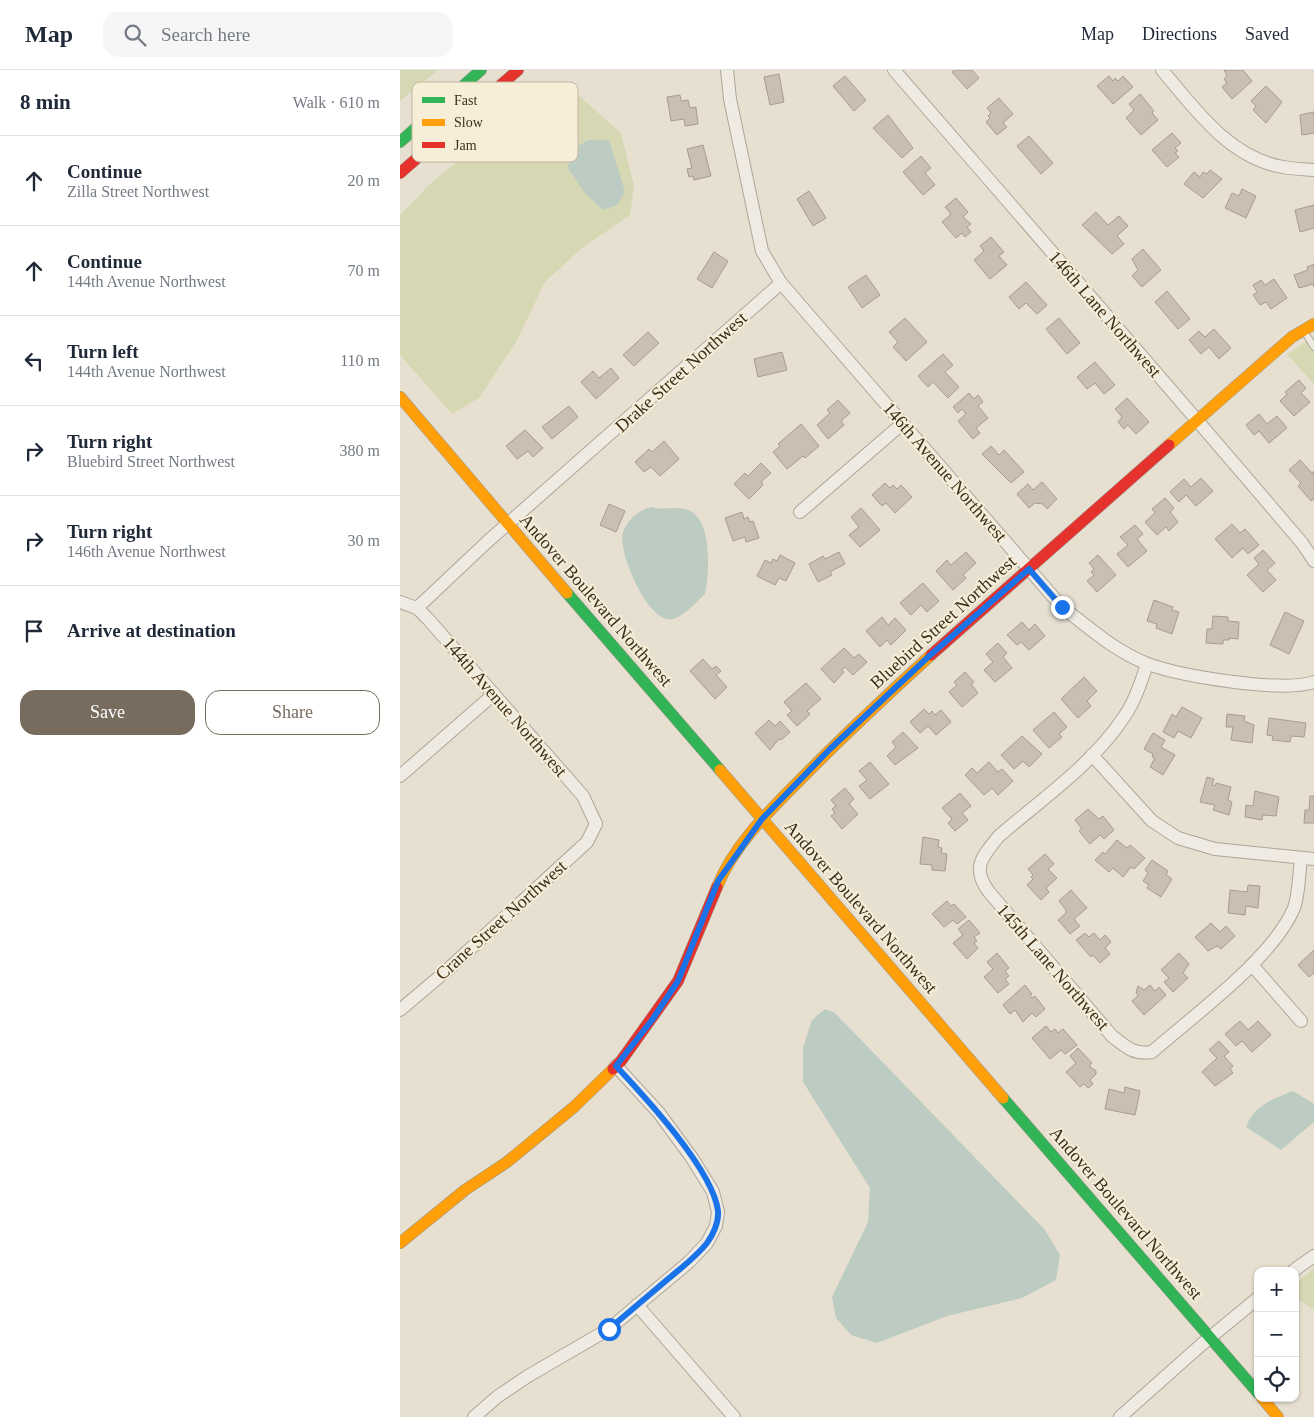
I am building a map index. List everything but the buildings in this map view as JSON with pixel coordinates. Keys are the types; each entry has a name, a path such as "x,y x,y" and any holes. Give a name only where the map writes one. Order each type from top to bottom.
{"street":[{"path":"468,82 481,70"},
{"path":"504,82 518,70"},
{"path":"727,70 730,99 762,251 781,283"},
{"name":"146th Lane Northwest","path":"894,70 1083,291 1199,420 1302,542 1314,561"},
{"path":"1162,70 1207,123 1235,147 1282,167 1314,170"},
{"path":"400,142 412,131"},
{"path":"400,173 413,162"},
{"name":"146th Avenue Northwest","path":"781,283 1062,607 1097,634 1147,664 1221,681 1267,685 1314,682"},
{"name":"Drake Street Northwest","path":"416,608 781,283"},
{"name":"Bluebird Street Northwest","path":"400,1243 465,1190 507,1162 574,1107 616,1066 652,1020 678,981 718,881 762,819 837,743 927,658 1143,466 1199,420 1292,337 1314,324"},
{"name":"Andover Boulevard Northwest","path":"400,397 1254,1388"},
{"path":"800,512 903,423"},
{"name":"144th Avenue Northwest","path":"400,602 416,608 494,694 583,796 596,824"},
{"path":"1147,664 1137,694 1125,716 1092,755 1152,821 1178,838 1215,849 1308,859 1294,906 1278,936 1252,965 1301,1022"},
{"path":"400,776 494,694"},
{"name":"145th Lane Northwest","path":"1092,755 999,836 987,851 978,867 981,881 989,892 1112,1036 1130,1051 1152,1052 1252,965"},
{"name":"Crane Street Northwest","path":"402,1003 445,972 587,842 596,824"},
{"path":"474,1417 497,1397 528,1376 609,1329 689,1262 707,1243 716,1226 718,1212 713,1192 692,1158 659,1113 616,1066"},
{"path":"1299,1267 1314,1256"},
{"path":"1120,1417 1210,1337 1254,1301"},
{"path":"637,1305 734,1417"},
{"path":"1265,1402 1278,1417"}],"lane":[{"path":"1303,330 1314,346"}],"green space":[{"path":"400,70 438,70 423,82 412,82 412,91 400,101"},
{"path":"578,95 621,133 634,186 630,215 582,248 545,282 516,342 479,398 452,414 400,355 400,215 432,182 457,162 578,162"},
{"path":"1314,336 1314,384 1287,354"},
{"path":"1314,1268 1314,1310 1299,1300 1299,1281"}],"shaded area":[{"path":"588,140 609,140 625,192 617,205 603,210 584,192 568,168 569,162 578,162 578,146"},
{"path":"651,507 659,509 685,509 694,514 701,522 705,533 708,573 705,594 683,614 673,619 660,615 651,607 635,582 624,553 622,541 627,523 642,510"},
{"path":"825,1009 835,1013 1045,1230 1060,1255 1056,1280 1022,1298 947,1316 877,1343 851,1335 836,1318 832,1297 868,1222 870,1188 803,1082 803,1048 812,1020"},
{"path":"1293,1091 1314,1104 1314,1122 1281,1150 1246,1127 1249,1119 1259,1108 1271,1100"}],"traffic: fast":[{"path":"468,82 481,70"},
{"path":"400,142 412,131"},
{"path":"567,593 720,770"},
{"path":"1003,1098 1254,1388"}],"traffic: slow":[{"path":"1169,445 1292,337 1314,324"},
{"path":"400,397 567,593"},
{"path":"717,887 732,858 762,819 845,735 931,655"},
{"path":"720,770 1003,1098"},
{"path":"400,1243 465,1190 507,1162 574,1107 613,1069"},
{"path":"1265,1402 1278,1417"}],"traffic: jam":[{"path":"504,82 518,70"},
{"path":"400,173 413,162"},
{"path":"931,655 1169,445"},
{"path":"613,1069 621,1061 678,981 717,887"}],"route":[{"path":"609,1329 689,1262 707,1243 716,1226 718,1212 713,1192 692,1158 659,1113 616,1066 652,1020 678,981 718,881 762,819 830,749 927,658 1029,569 1062,607"}]}
